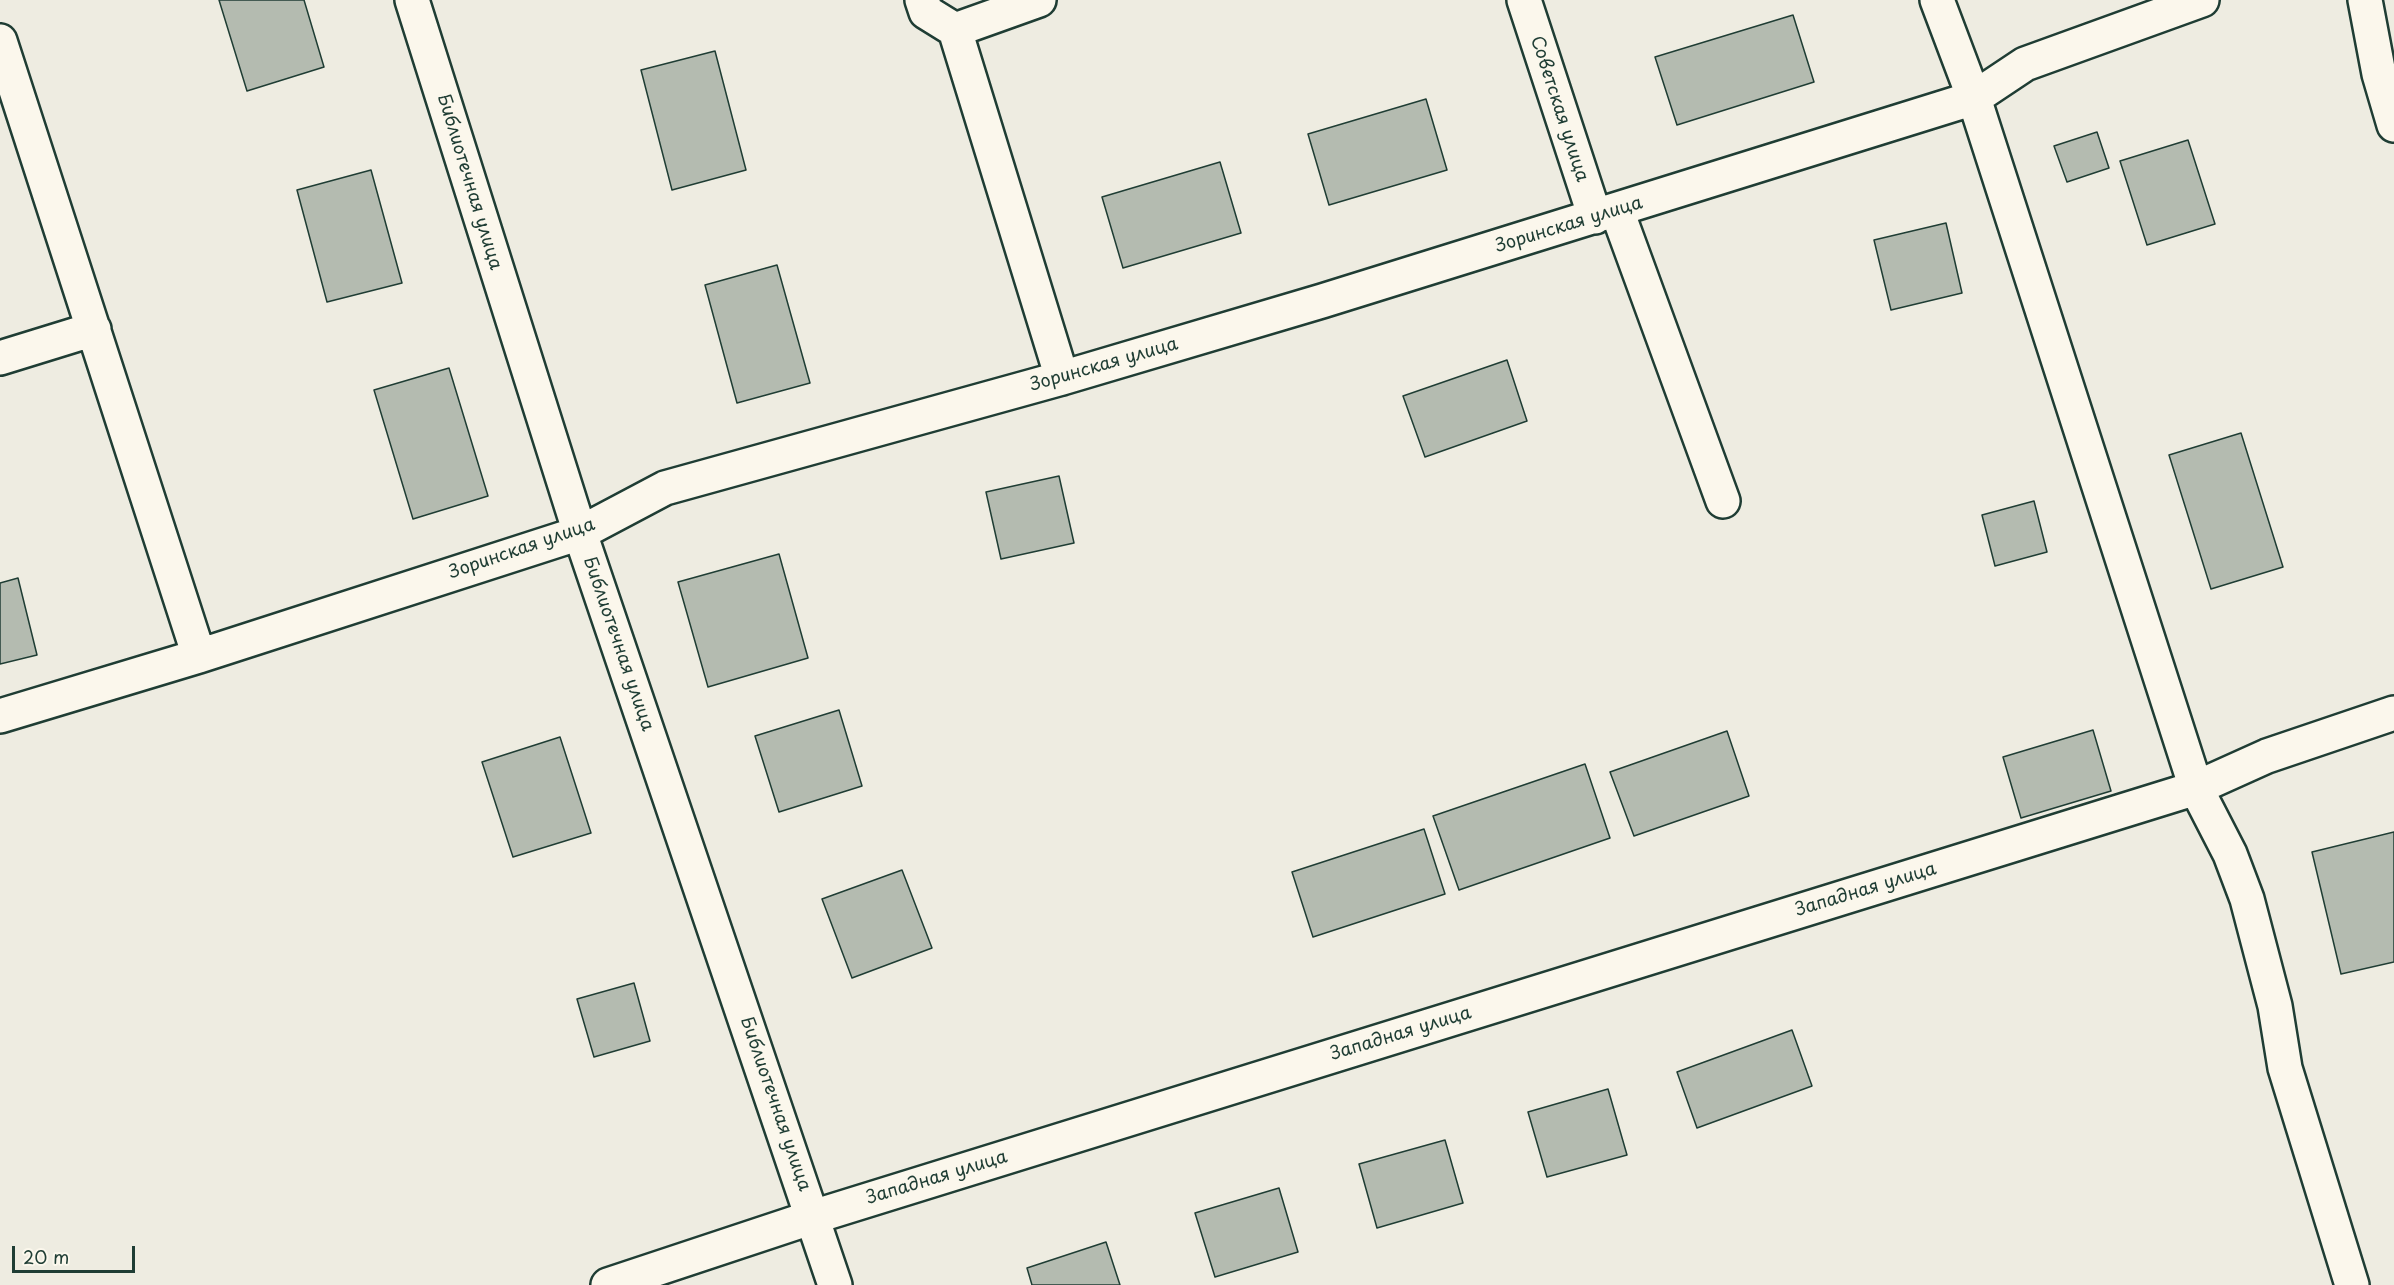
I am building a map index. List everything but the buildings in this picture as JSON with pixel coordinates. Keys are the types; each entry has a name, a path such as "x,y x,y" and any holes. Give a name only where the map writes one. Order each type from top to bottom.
{"street":[{"name":"Библиотечная улица","path":"412,0 580,533 835,1285"},
{"path":"922,0 926,12 955,30 1062,378"},
{"path":"955,30 1039,0"},
{"name":"Советская улица","path":"1524,0 1606,214 1723,501"},
{"path":"1937,0 1974,98 2196,788 2230,854 2247,899 2275,1006 2285,1068 2352,1285"},
{"name":"Зоринская улица","path":"0,716 199,656 580,533 665,488 1062,378 1606,214 1974,98 2025,64 2202,0"},
{"path":"2365,0 2379,74 2394,125"},
{"path":"0,41 199,656"},
{"path":"0,358 94,329"},
{"name":"Западная улица","path":"608,1285 813,1217 2196,788 2267,756 2394,713"}]}
